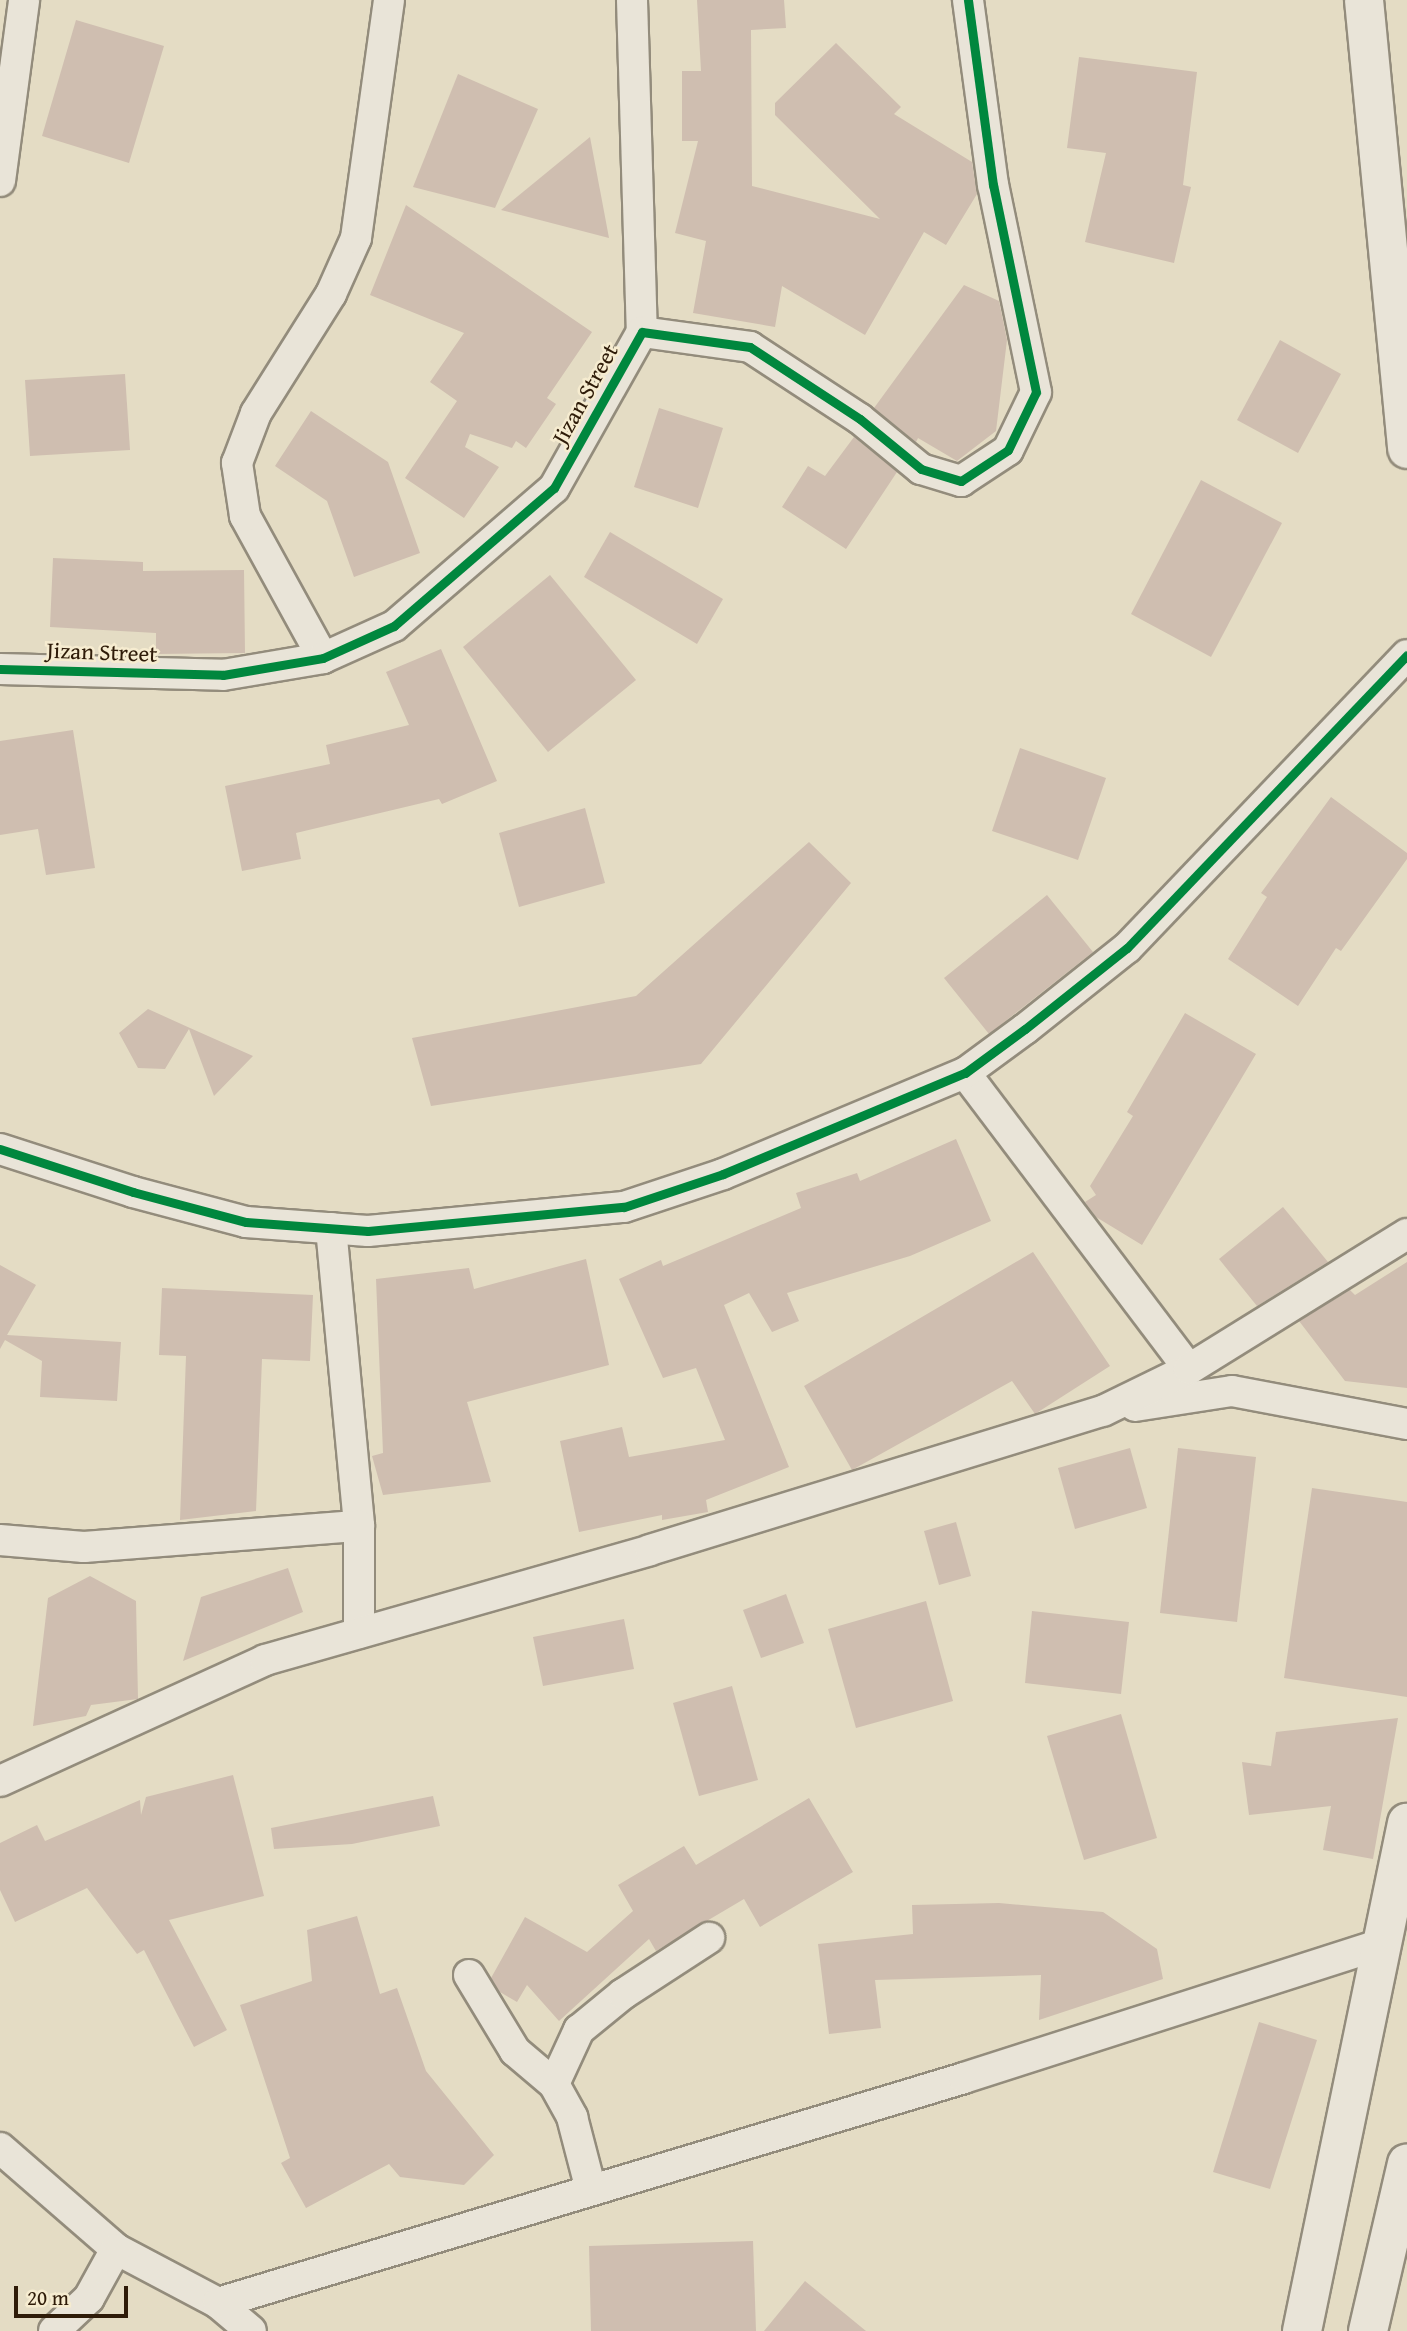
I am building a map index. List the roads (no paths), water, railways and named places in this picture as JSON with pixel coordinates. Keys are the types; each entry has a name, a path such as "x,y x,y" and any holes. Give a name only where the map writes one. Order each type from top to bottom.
{"street":[{"path":"0,181 24,0"},
{"path":"323,658 245,516 237,463 256,413 331,294 356,238 389,0"},
{"path":"632,0 642,332"},
{"name":"Jizan Street","path":"0,668 223,675 323,658 394,626 554,488 642,332 750,346 860,419 921,469 961,481 1008,450 1036,391 993,186 968,0"},
{"path":"1364,0 1407,449"},
{"path":"0,1149 133,1192 246,1222 368,1231 624,1207 723,1174 965,1073 1127,947 1407,655"},
{"path":"965,1073 1189,1369"},
{"path":"331,1228 359,1526 359,1633"},
{"path":"1103,1411 1189,1369 1407,1234"},
{"path":"0,1781 265,1660 1103,1411 1232,1391 1407,1424"},
{"path":"0,1540 84,1548 359,1526"},
{"path":"1301,2331 1407,1823"},
{"path":"554,2084 579,2030 623,1994 709,1938"},
{"path":"218,2302 964,2078 1381,1944"},
{"path":"469,1975 515,2051 554,2084 572,2117 591,2190"},
{"path":"0,2148 116,2249 218,2302 251,2331"},
{"path":"1367,2331 1407,2163"},
{"path":"54,2331 89,2298 116,2249"}]}
